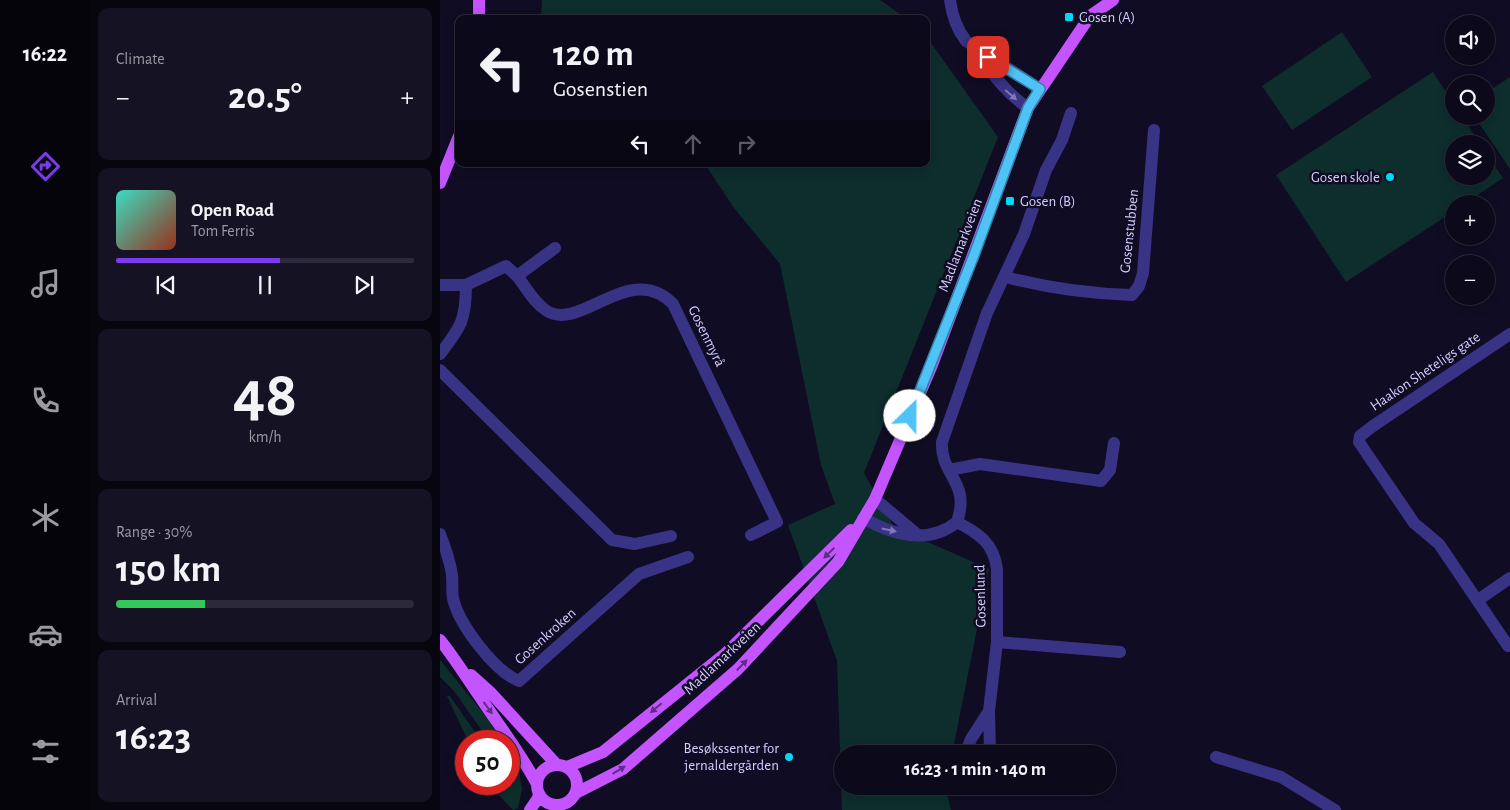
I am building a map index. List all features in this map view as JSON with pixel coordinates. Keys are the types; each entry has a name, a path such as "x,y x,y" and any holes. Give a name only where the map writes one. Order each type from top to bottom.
{"main road":[{"path":"479,0 479,15"},
{"name":"Madlamarkveien","path":"576,793 623,769 738,669 838,562 875,500 935,356 1028,108 1090,16 1112,0"},
{"path":"440,184 455,146"},
{"name":"Madlamarkveien","path":"562,766 603,752 725,654 863,518"},
{"path":"440,640 462,667 481,699 523,756 538,790 549,804 560,808 573,798 576,793 577,781 492,693 462,667"},
{"path":"530,810 538,790 538,778 546,769 562,766"}],"street":[{"path":"950,0 952,14 958,31 977,50 1000,85 1013,98 1028,108"},
{"path":"977,50 1040,89"},
{"path":"863,518 883,530 934,536 946,531 957,522 962,507 961,495 942,452 942,442 987,312 1005,277 1071,113"},
{"name":"Gosenstubben","path":"1005,277 1060,290 1132,295 1139,286 1143,273 1154,130"},
{"path":"440,285 466,285 506,266 517,276 555,248"},
{"name":"Gosenmyrå","path":"517,276 540,306 549,312 558,314 570,313 627,292 647,289 664,295 673,304 777,522 751,535"},
{"path":"440,354 460,328 466,310 466,285"},
{"name":"Haakon Sheteligs gate","path":"1478,600 1439,544 1414,523 1359,442 1360,436 1510,334"},
{"path":"440,370 612,540 635,544 670,536"},
{"path":"949,470 980,464 1101,481 1110,470 1114,442"},
{"path":"875,500 918,535"},
{"name":"Gosenlund","path":"957,522 976,531 988,542 996,558 997,642 989,711 990,745"},
{"name":"Gosenkroken","path":"440,534 452,575 454,601 461,619 489,657 503,671 519,680 640,574 688,557"},
{"path":"1508,646 1478,600 1510,578"},
{"name":"Gosenlund","path":"997,642 1120,652"},
{"name":"Gosenlund","path":"969,745 989,711"},
{"path":"1216,757 1281,777 1335,810"}],"green space":[{"path":"542,0 880,0 901,15 541,15"},
{"path":"1342,32 1372,77 1292,130 1262,86"},
{"path":"930,42 998,137 864,473 894,527 989,569 954,745 840,745 837,661 788,525 835,504 821,465 780,264 734,208 707,167 930,167"},
{"name":"Gosen skole","path":"1433,72 1445,90 1445,125 1468,125 1474,135 1445,135 1445,185 1492,185 1478,195 1445,195 1445,217 1346,282 1276,175"},
{"path":"1510,77 1510,169 1495,147 1495,135 1487,135 1480,125 1495,125 1495,87"},
{"name":"Gosen skole","path":"1495,166 1503,178 1495,183"},
{"path":"440,660 496,730 481,730 454,691 440,677"},
{"path":"447,696 450,696 473,730 463,730"},
{"path":"520,778 522,789 518,808 513,810 499,795 520,795"},
{"path":"841,795 947,795 951,810 842,810"}],"place":[{"name":"Gosen (A)","path":"1069,17"},
{"name":"Gosen skole","path":"1390,177"},
{"name":"Gosen (B)","path":"1010,201"},
{"name":"Besøkssenter for jernaldergården","path":"789,757"}],"route":[{"path":"910,416 932,365 1028,108 1040,89 988,57"}]}
